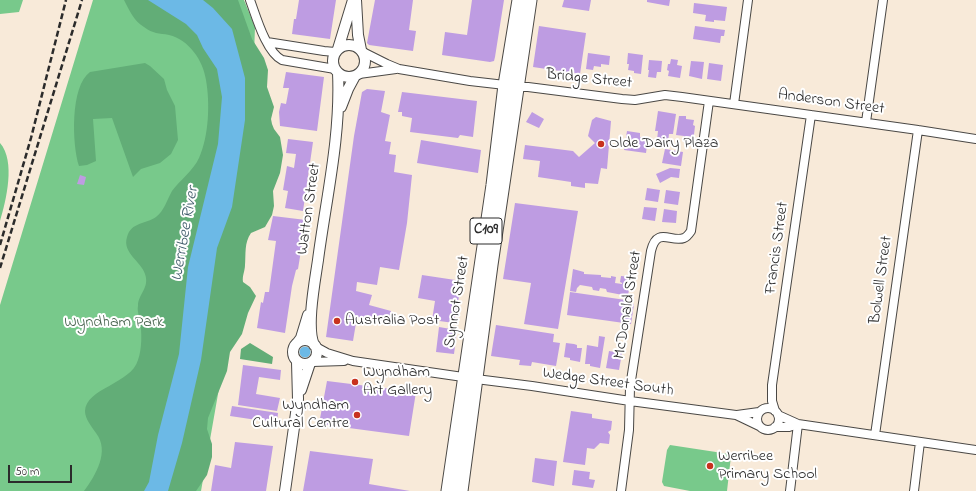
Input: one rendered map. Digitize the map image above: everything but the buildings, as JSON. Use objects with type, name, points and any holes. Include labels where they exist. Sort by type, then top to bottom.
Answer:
[{"type":"highway","name":"Synnot Street","points":[[454,489],[511,86],[519,0]]},
{"type":"highway","name":"Synnot Street","points":[[511,86],[530,0]]},
{"type":"street","points":[[250,0],[267,42],[275,55],[282,60],[336,71],[346,77],[357,75],[365,66],[365,56],[362,51],[358,35],[356,0]]},
{"type":"street","points":[[336,71],[333,60],[353,0]]},
{"type":"street","points":[[734,104],[748,0]]},
{"type":"street","points":[[866,122],[883,0]]},
{"type":"street","points":[[267,42],[324,51],[337,50],[347,45],[352,45],[362,51]]},
{"type":"street","name":"Bridge Street","points":[[362,51],[399,69],[470,81],[635,100],[665,95],[682,96]]},
{"type":"street","name":"Bridge Street","points":[[357,75],[399,69]]},
{"type":"street","name":"Watton Street","points":[[336,71],[338,117]]},
{"type":"street","name":"Watton Street","points":[[315,346],[311,338],[312,306],[338,117],[344,98],[357,75]]},
{"type":"street","name":"Anderson Street","points":[[682,96],[976,139]]},
{"type":"street","name":"McDonald Street","points":[[630,401],[630,387],[652,246],[664,236],[680,239],[685,238],[691,232],[709,101]]},
{"type":"street","name":"Francis Street","points":[[776,413],[772,401],[772,385],[811,115]]},
{"type":"street","name":"Bolwell Street","points":[[875,435],[918,130]]},
{"type":"street","name":"Watton Street","points":[[298,342],[301,338],[312,306]]},
{"type":"street","points":[[285,491],[298,399],[297,362],[292,354],[294,347],[298,342],[305,340],[315,346],[316,357],[311,363],[298,399]]},
{"type":"street","name":"Wedge Street South","points":[[315,346],[326,352],[352,361],[736,415],[761,411]]},
{"type":"street","name":"Wedge Street South","points":[[311,363],[352,361]]},
{"type":"street","points":[[297,362],[304,365],[311,363]]},
{"type":"street","name":"Francis Street","points":[[761,411],[772,385]]},
{"type":"street","points":[[621,491],[629,430],[630,401]]},
{"type":"street","points":[[798,424],[789,427],[775,427],[767,430],[759,426],[757,419],[761,411],[770,409],[798,424],[976,450]]},
{"type":"street","points":[[775,427],[778,421],[776,413]]},
{"type":"street","name":"Wedge Street South","points":[[736,415],[759,426]]},
{"type":"street","points":[[790,491],[798,424]]},
{"type":"street","points":[[914,491],[920,442]]},
{"type":"green space","points":[[0,0],[23,0],[19,12],[0,14]]},
{"type":"green space","name":"Wyndham Park","points":[[93,0],[244,0],[255,27],[245,240],[201,491],[0,491],[0,305]]},
{"type":"green space","points":[[124,0],[238,0],[252,39],[264,58],[268,70],[267,87],[274,107],[271,119],[274,129],[280,137],[283,155],[280,173],[273,191],[274,206],[272,215],[265,227],[251,233],[247,241],[243,282],[250,287],[256,296],[248,313],[242,334],[230,352],[227,371],[208,418],[207,429],[212,444],[212,457],[207,475],[196,491],[84,491],[97,470],[102,455],[100,440],[85,414],[87,403],[100,391],[127,375],[134,368],[140,351],[141,331],[138,308],[146,279],[143,269],[127,248],[127,237],[129,232],[135,226],[159,215],[172,191],[196,163],[205,140],[208,119],[206,80],[202,65],[194,52],[183,41],[169,35],[153,32],[140,25],[132,15]]},
{"type":"green space","points":[[145,63],[164,79],[167,90],[175,106],[178,140],[171,154],[160,163],[141,169],[133,177],[112,118],[93,119],[96,161],[87,165],[79,166],[75,144],[74,116],[76,102],[83,79],[90,72]]},
{"type":"green space","points":[[0,143],[8,160],[9,170],[7,192],[0,221]]},
{"type":"green space","points":[[250,343],[273,357],[272,364],[240,359],[241,349]]},
{"type":"green space","points":[[670,445],[729,454],[731,456],[727,491],[690,491],[664,486],[662,482],[667,450]]},
{"type":"water","points":[[148,0],[203,0],[213,8],[232,29],[245,78],[245,120],[232,207],[217,248],[201,360],[182,443],[168,491],[144,491],[149,482],[158,435],[179,354],[188,267],[218,144],[222,97],[217,69],[203,48],[197,35],[186,24]]},
{"type":"water","points":[[303,347],[307,347],[309,348],[309,356],[303,357],[300,354],[300,350]]},
{"type":"railway","points":[[0,245],[31,138],[66,0]]},
{"type":"railway","points":[[0,268],[82,0]]},
{"type":"place","name":"Olde Dairy Plaza","points":[[601,144]]},
{"type":"place","name":"Australia Post","points":[[337,321]]},
{"type":"place","name":"Wyndham Art Gallery","points":[[355,382]]},
{"type":"place","name":"Wyndham Cultural Centre","points":[[357,415]]},
{"type":"place","name":"Werribee Primary School","points":[[710,466]]},
{"type":"water label","name":"Werribee River","points":[[186,234]]}]
